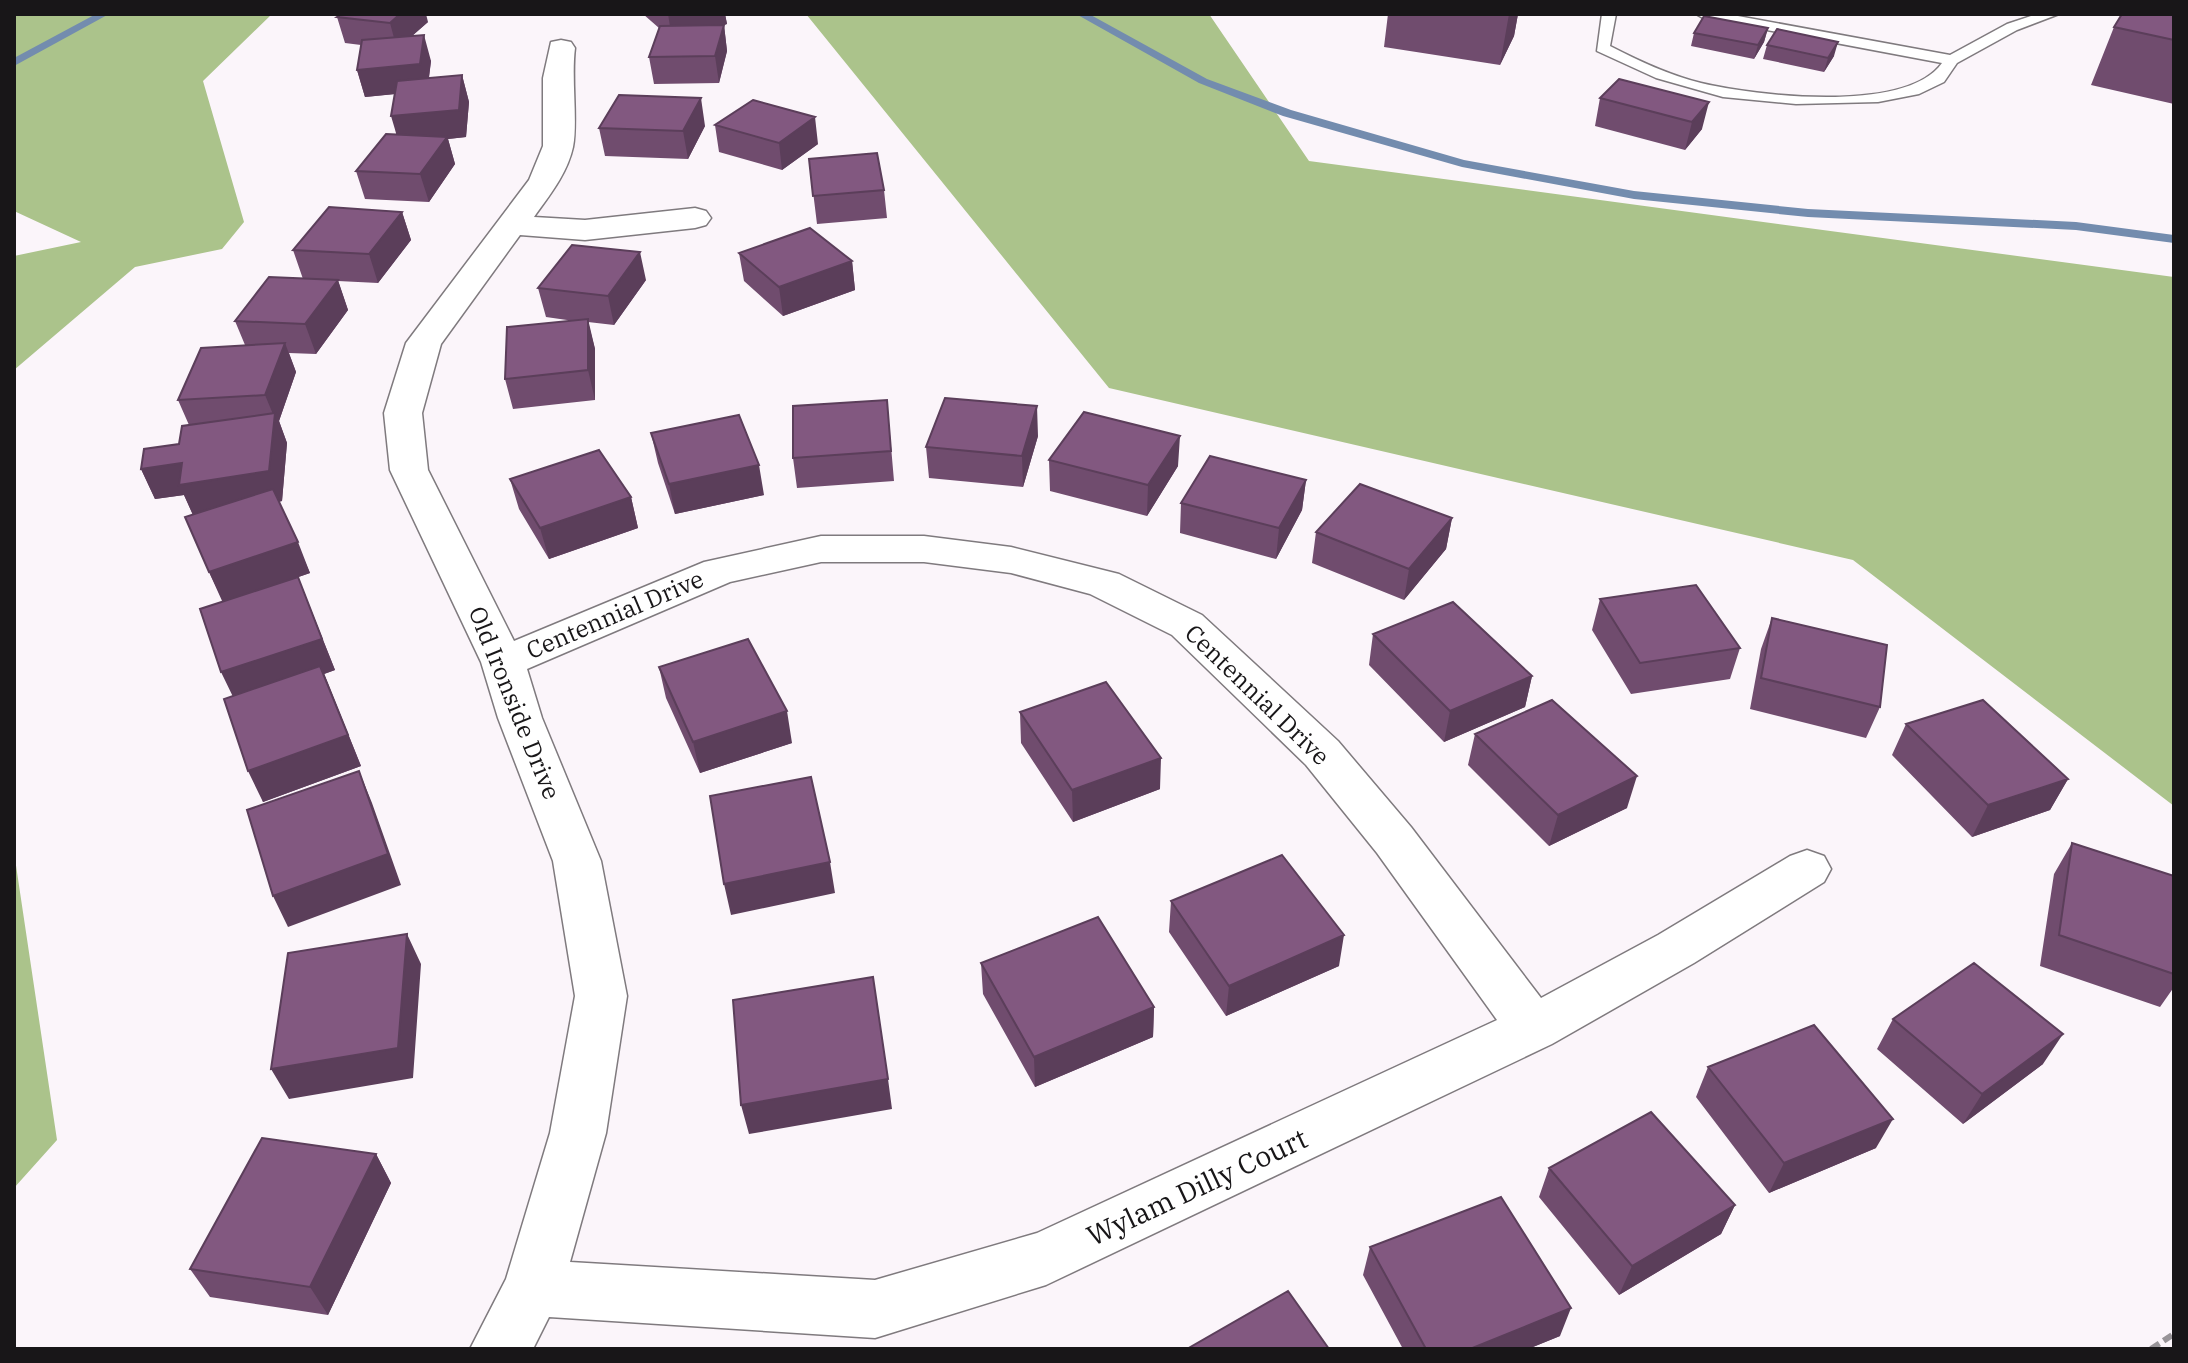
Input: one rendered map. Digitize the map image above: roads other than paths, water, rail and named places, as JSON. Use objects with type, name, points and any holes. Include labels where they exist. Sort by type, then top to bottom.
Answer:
[{"type":"street","name":"Old Ironside Drive","points":[[501,1349],[533,1287],[578,1133],[601,996],[577,861],[520,718],[503,662],[409,470],[403,413],[424,343],[544,181],[558,146],[557,78],[561,48]]},
{"type":"street","points":[[510,225],[585,230],[695,218]]},
{"type":"street","name":"Centennial Drive","points":[[503,662],[719,571],[821,549],[924,549],[1011,560],[1104,584],[1187,625],[1322,753],[1394,840],[1533,1028]]},
{"type":"street","name":"Wylam Dilly Court","points":[[533,1287],[661,1298],[875,1309],[1046,1258],[1533,1028],[1676,949],[1807,869]]},
{"type":"lane","points":[[1609,14],[1602,48],[1641,69],[1702,88],[1790,101],[1897,96],[1932,86],[1950,70],[1952,60]]},
{"type":"lane","points":[[1703,14],[1952,60],[2012,27],[2052,14]]},
{"type":"waterway","points":[[14,63],[104,14]]},
{"type":"waterway","points":[[1081,14],[1203,81],[1287,113],[1462,163],[1634,195],[1808,213],[2076,226],[2174,239]]}]
